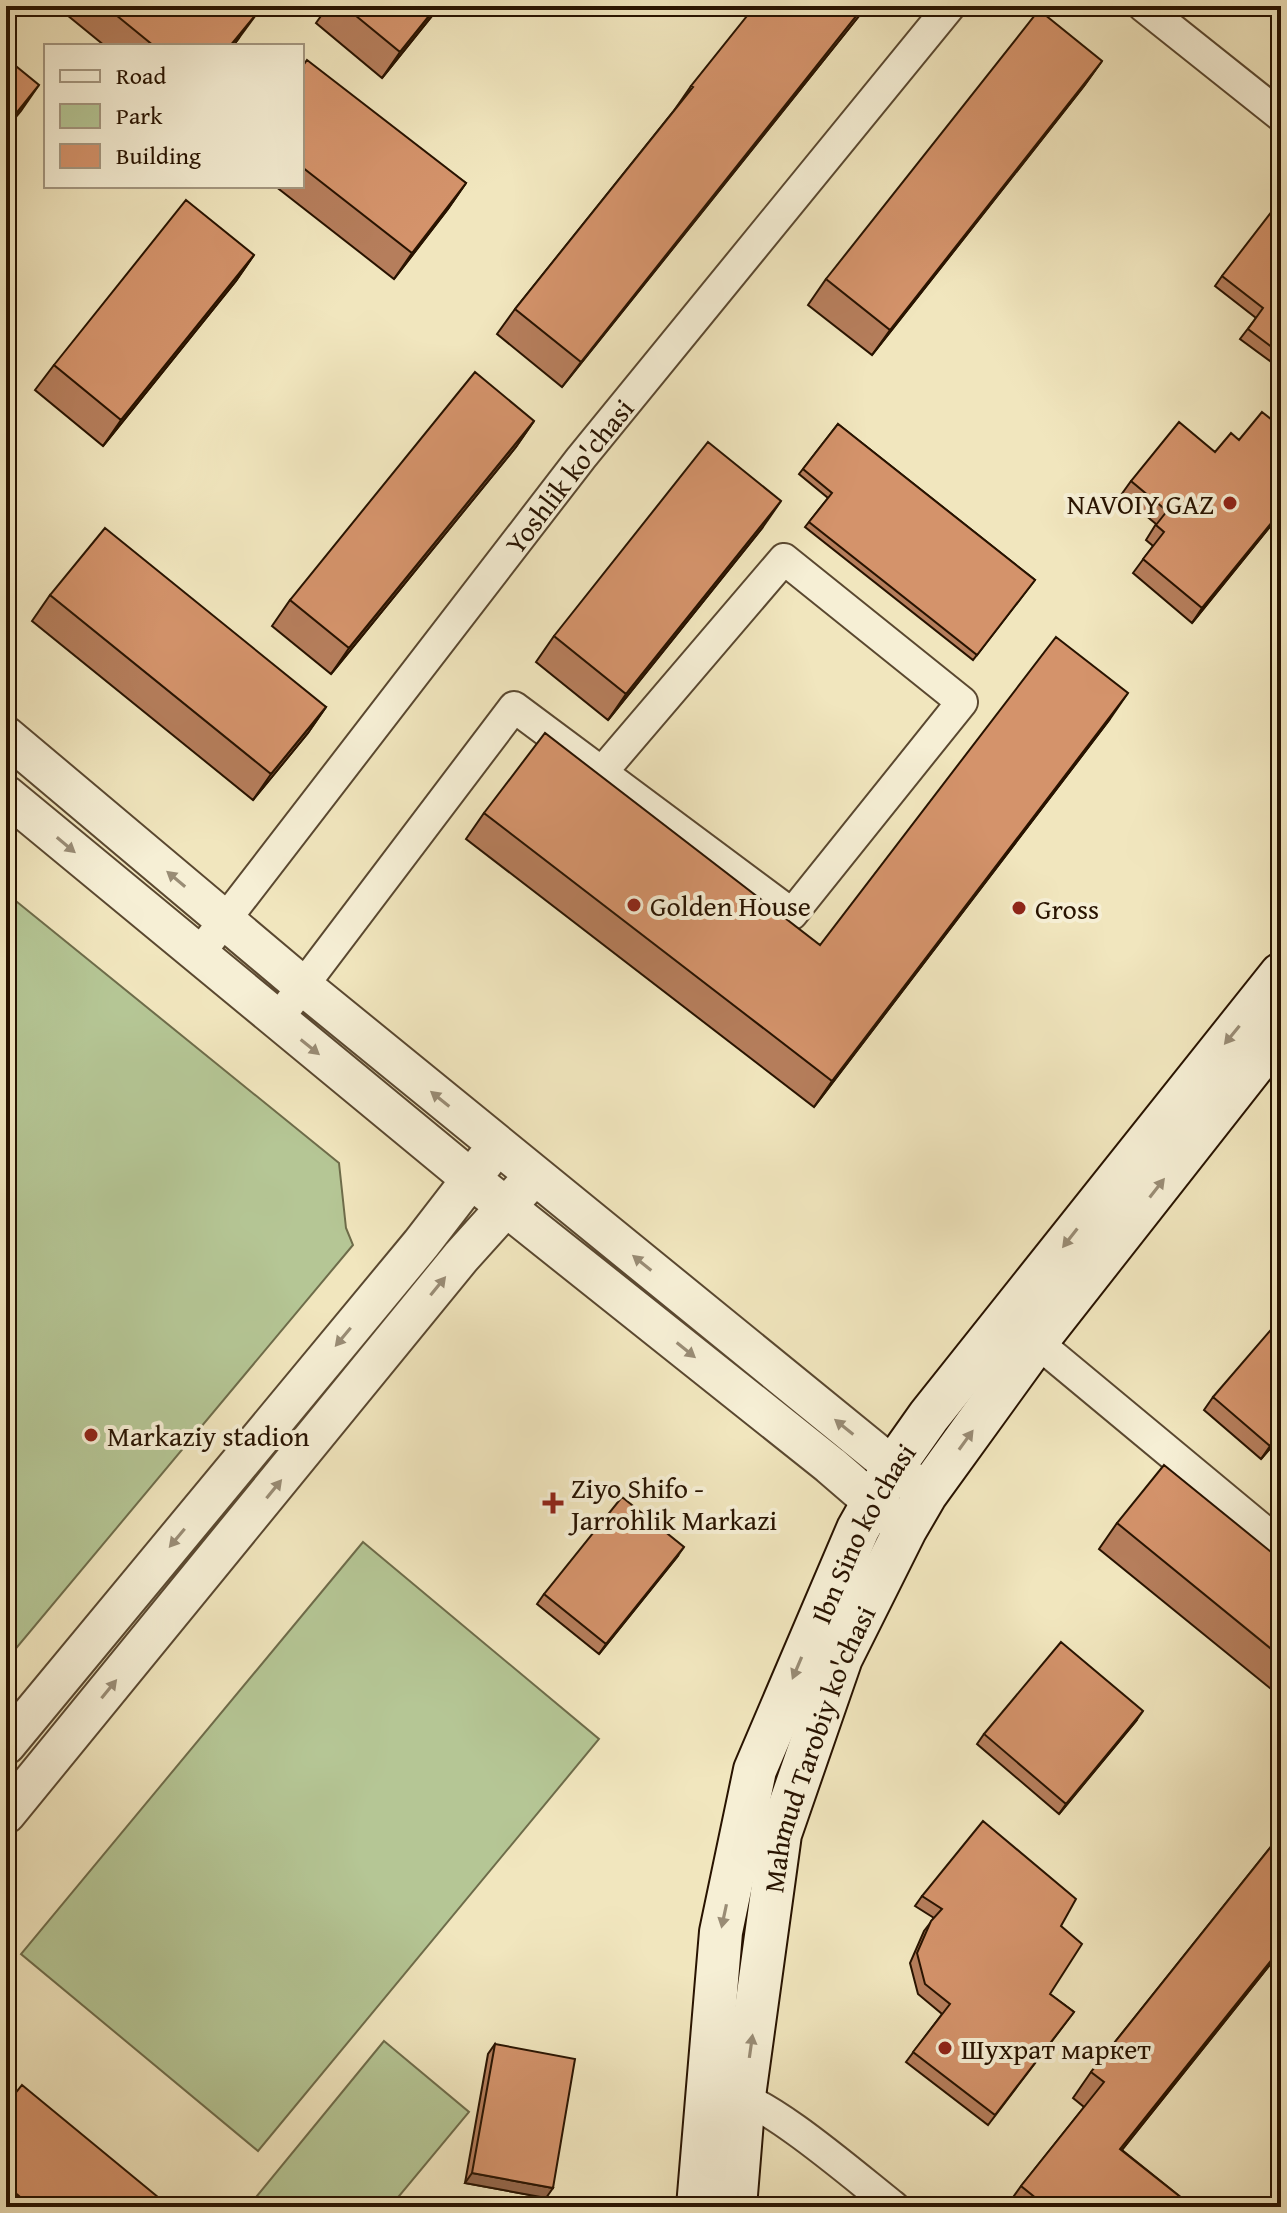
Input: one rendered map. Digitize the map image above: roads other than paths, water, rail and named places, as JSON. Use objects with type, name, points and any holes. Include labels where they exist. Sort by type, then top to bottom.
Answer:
[{"type":"main road","name":"Ibn Sino ko'chasi","points":[[698,2207],[726,2094],[721,1932],[755,1770],[882,1484],[929,1416],[1022,1330],[1281,974]]},
{"type":"main road","name":"Mahmud Tarobiy ko'chasi","points":[[735,2207],[726,2094],[780,1834],[841,1658],[905,1530],[1022,1330],[1281,1030]]},
{"type":"street","name":"Yoshlik ko'chasi","points":[[198,955],[581,458],[950,6]]},
{"type":"street","points":[[1143,6],[1281,116]]},
{"type":"street","points":[[277,1020],[514,707],[792,914],[962,702],[784,559],[602,772]]},
{"type":"street","points":[[6,736],[534,1176],[882,1484],[905,1530]]},
{"type":"street","points":[[6,795],[506,1207],[882,1484],[926,1494]]},
{"type":"street","points":[[6,1745],[411,1256],[497,1146]]},
{"type":"street","points":[[6,1814],[461,1257],[534,1176]]},
{"type":"street","points":[[1022,1330],[1281,1545]]},
{"type":"street","points":[[40,1704],[74,1732]]},
{"type":"street","points":[[726,2094],[793,2129],[894,2207]]},
{"type":"place","name":"NAVOIY GAZ","points":[[1230,503]]},
{"type":"place","name":"Golden House","points":[[634,905]]},
{"type":"place","name":"Gross","points":[[1019,908]]},
{"type":"place","name":"Markaziy stadion","points":[[91,1435]]},
{"type":"place","name":"Ziyo Shifo - Jarrohlik Markazi","points":[[553,1503]]},
{"type":"place","name":"Шухрат маркет","points":[[945,2048]]}]
